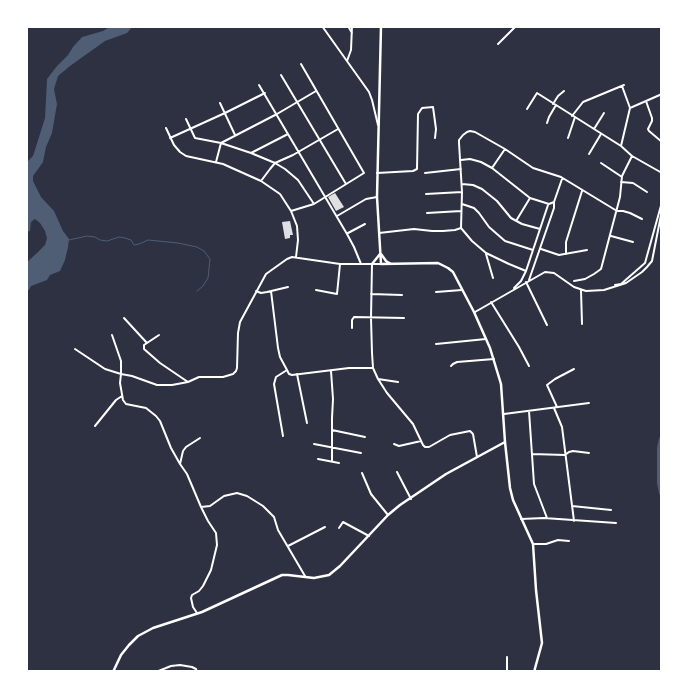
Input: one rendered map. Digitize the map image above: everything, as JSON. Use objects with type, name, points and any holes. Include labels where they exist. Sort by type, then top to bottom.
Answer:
[{"type":"street","points":[[322,26],[371,96],[378,126]]},
{"type":"street","points":[[348,26],[352,33]]},
{"type":"street","points":[[347,61],[351,50],[352,26]]},
{"type":"street","points":[[381,26],[377,173],[381,264]]},
{"type":"street","points":[[498,44],[516,26]]},
{"type":"street","points":[[291,211],[314,204],[364,173],[301,64]]},
{"type":"street","points":[[281,75],[346,184]]},
{"type":"street","points":[[260,85],[337,216],[361,264]]},
{"type":"street","points":[[568,138],[573,117],[583,102],[623,85],[630,108],[621,146]]},
{"type":"street","points":[[216,162],[221,143],[316,91]]},
{"type":"street","points":[[547,123],[558,96],[564,91]]},
{"type":"street","points":[[170,138],[264,93]]},
{"type":"street","points":[[527,109],[537,93],[621,146],[632,156],[662,173]]},
{"type":"street","points":[[630,108],[662,94]]},
{"type":"street","points":[[646,101],[652,118],[648,129],[662,142]]},
{"type":"street","points":[[220,103],[235,135]]},
{"type":"street","points":[[377,173],[413,171],[417,169],[418,114],[422,108],[433,108],[436,129],[435,138]]},
{"type":"street","points":[[594,129],[604,113]]},
{"type":"street","points":[[186,119],[195,138],[221,143],[276,163],[298,180],[314,204]]},
{"type":"street","points":[[166,128],[177,150],[186,156],[192,159],[216,162],[261,181],[280,194],[291,211],[298,230],[296,258]]},
{"type":"street","points":[[261,181],[276,163],[338,129]]},
{"type":"street","points":[[526,271],[486,252],[472,241],[461,228],[462,184],[459,143],[465,133],[473,132],[505,149],[533,168],[563,178],[617,211],[630,213],[642,219]]},
{"type":"street","points":[[251,153],[288,134]]},
{"type":"street","points":[[589,154],[601,134]]},
{"type":"street","points":[[492,168],[505,149]]},
{"type":"street","points":[[574,282],[585,279],[601,269],[617,211],[622,178],[632,156]]},
{"type":"street","points":[[461,160],[475,160],[492,168],[530,198],[549,204],[554,202]]},
{"type":"street","points":[[601,164],[622,178]]},
{"type":"street","points":[[425,173],[461,169]]},
{"type":"street","points":[[529,281],[563,178]]},
{"type":"street","points":[[621,182],[633,183],[647,192]]},
{"type":"street","points":[[462,184],[477,187],[486,192],[497,200],[507,214],[516,221],[540,229]]},
{"type":"street","points":[[566,254],[566,242],[582,190]]},
{"type":"street","points":[[426,194],[462,192]]},
{"type":"street","points":[[337,216],[366,199],[377,197]]},
{"type":"street","points":[[516,221],[530,198]]},
{"type":"street","points":[[615,285],[621,284],[645,263],[662,202]]},
{"type":"street","points":[[462,204],[474,208],[489,227],[505,241],[533,250]]},
{"type":"street","points":[[511,291],[522,281],[549,204]]},
{"type":"street","points":[[474,312],[548,271],[581,290],[598,291],[626,283],[652,261],[662,210]]},
{"type":"street","points":[[427,213],[462,211]]},
{"type":"street","points":[[347,234],[365,224]]},
{"type":"street","points":[[379,233],[414,229],[443,231],[461,228]]},
{"type":"street","points":[[610,236],[633,242]]},
{"type":"street","points":[[540,249],[559,255],[587,250]]},
{"type":"street","points":[[380,252],[386,261],[393,264]]},
{"type":"street","points":[[380,252],[372,264],[371,294],[373,368],[378,379],[413,424],[425,447],[450,435],[470,431],[472,432],[478,457]]},
{"type":"street","points":[[486,252],[493,278]]},
{"type":"street","points":[[75,349],[105,368],[157,385],[188,382],[199,377],[223,377],[236,371],[238,326],[256,291],[266,274],[287,259],[292,257],[340,264],[434,263],[448,268],[453,272],[474,312],[486,338],[502,384],[505,442],[511,494],[533,544],[542,644],[534,672]]},
{"type":"street","points":[[316,290],[337,294],[340,264]]},
{"type":"street","points":[[526,282],[547,325]]},
{"type":"street","points":[[256,291],[271,291],[288,287]]},
{"type":"street","points":[[436,292],[462,290]]},
{"type":"street","points":[[581,290],[582,324]]},
{"type":"street","points":[[271,291],[280,357],[290,375],[349,368],[373,368]]},
{"type":"street","points":[[371,294],[402,295]]},
{"type":"street","points":[[491,302],[529,366]]},
{"type":"street","points":[[352,328],[354,317],[404,318]]},
{"type":"street","points":[[124,318],[147,343]]},
{"type":"street","points":[[112,335],[121,361],[122,374],[120,383],[124,403],[146,408],[160,421],[171,448],[187,474],[201,507],[216,533],[217,545],[210,570],[203,586],[191,598],[197,614]]},
{"type":"street","points":[[159,335],[144,346],[147,352],[188,382]]},
{"type":"street","points":[[436,344],[486,338]]},
{"type":"street","points":[[451,366],[457,362],[494,359]]},
{"type":"street","points":[[574,369],[548,384],[547,388],[562,426],[574,520]]},
{"type":"street","points":[[283,436],[274,384],[276,377],[287,370]]},
{"type":"street","points":[[331,371],[333,400],[332,462]]},
{"type":"street","points":[[297,374],[307,422]]},
{"type":"street","points":[[378,379],[398,382]]},
{"type":"street","points":[[95,426],[116,400],[122,396]]},
{"type":"street","points":[[504,414],[589,403]]},
{"type":"street","points":[[529,411],[534,484],[548,518]]},
{"type":"street","points":[[332,430],[365,438]]},
{"type":"street","points":[[180,464],[186,446],[200,438]]},
{"type":"street","points":[[394,444],[399,446],[421,441]]},
{"type":"street","points":[[113,672],[121,655],[129,645],[138,636],[153,628],[197,614],[282,575],[314,578],[329,574],[340,566],[388,515],[446,474],[505,442]]},
{"type":"street","points":[[314,444],[361,453]]},
{"type":"street","points":[[532,454],[589,453]]},
{"type":"street","points":[[318,459],[339,463]]},
{"type":"street","points":[[397,472],[411,499]]},
{"type":"street","points":[[362,473],[371,494],[388,515]]},
{"type":"street","points":[[201,507],[210,506],[229,494],[247,496],[263,506],[274,517],[278,530],[304,576]]},
{"type":"street","points":[[572,506],[610,510]]},
{"type":"street","points":[[521,519],[548,518],[616,523]]},
{"type":"street","points":[[339,528],[343,522],[369,536]]},
{"type":"street","points":[[288,546],[325,527]]},
{"type":"street","points":[[533,544],[546,544],[558,540],[569,541]]},
{"type":"street","points":[[507,657],[507,672]]},
{"type":"street","points":[[156,672],[171,666],[180,665],[192,667],[197,672]]},
{"type":"water","points":[[111,26],[133,26],[127,33],[105,41],[58,76],[54,89],[57,104],[52,133],[46,147],[43,162],[33,176],[33,181],[41,197],[54,211],[63,231],[69,239],[68,247],[60,271],[50,275],[47,280],[31,286],[26,291],[26,263],[45,245],[47,238],[40,223],[35,219],[31,222],[30,231],[26,232],[26,163],[33,156],[45,118],[47,79],[82,37],[103,31]]},
{"type":"building","points":[[335,193],[344,207],[336,211],[328,197]]},
{"type":"building","points":[[290,221],[293,235],[285,239],[282,222]]},
{"type":"waterway","points":[[69,240],[87,236],[107,241],[119,237],[131,240],[134,245],[148,240],[197,247],[204,251],[210,259],[208,278],[197,291]]},
{"type":"waterway","points":[[662,439],[660,448],[660,483],[662,493]]}]
